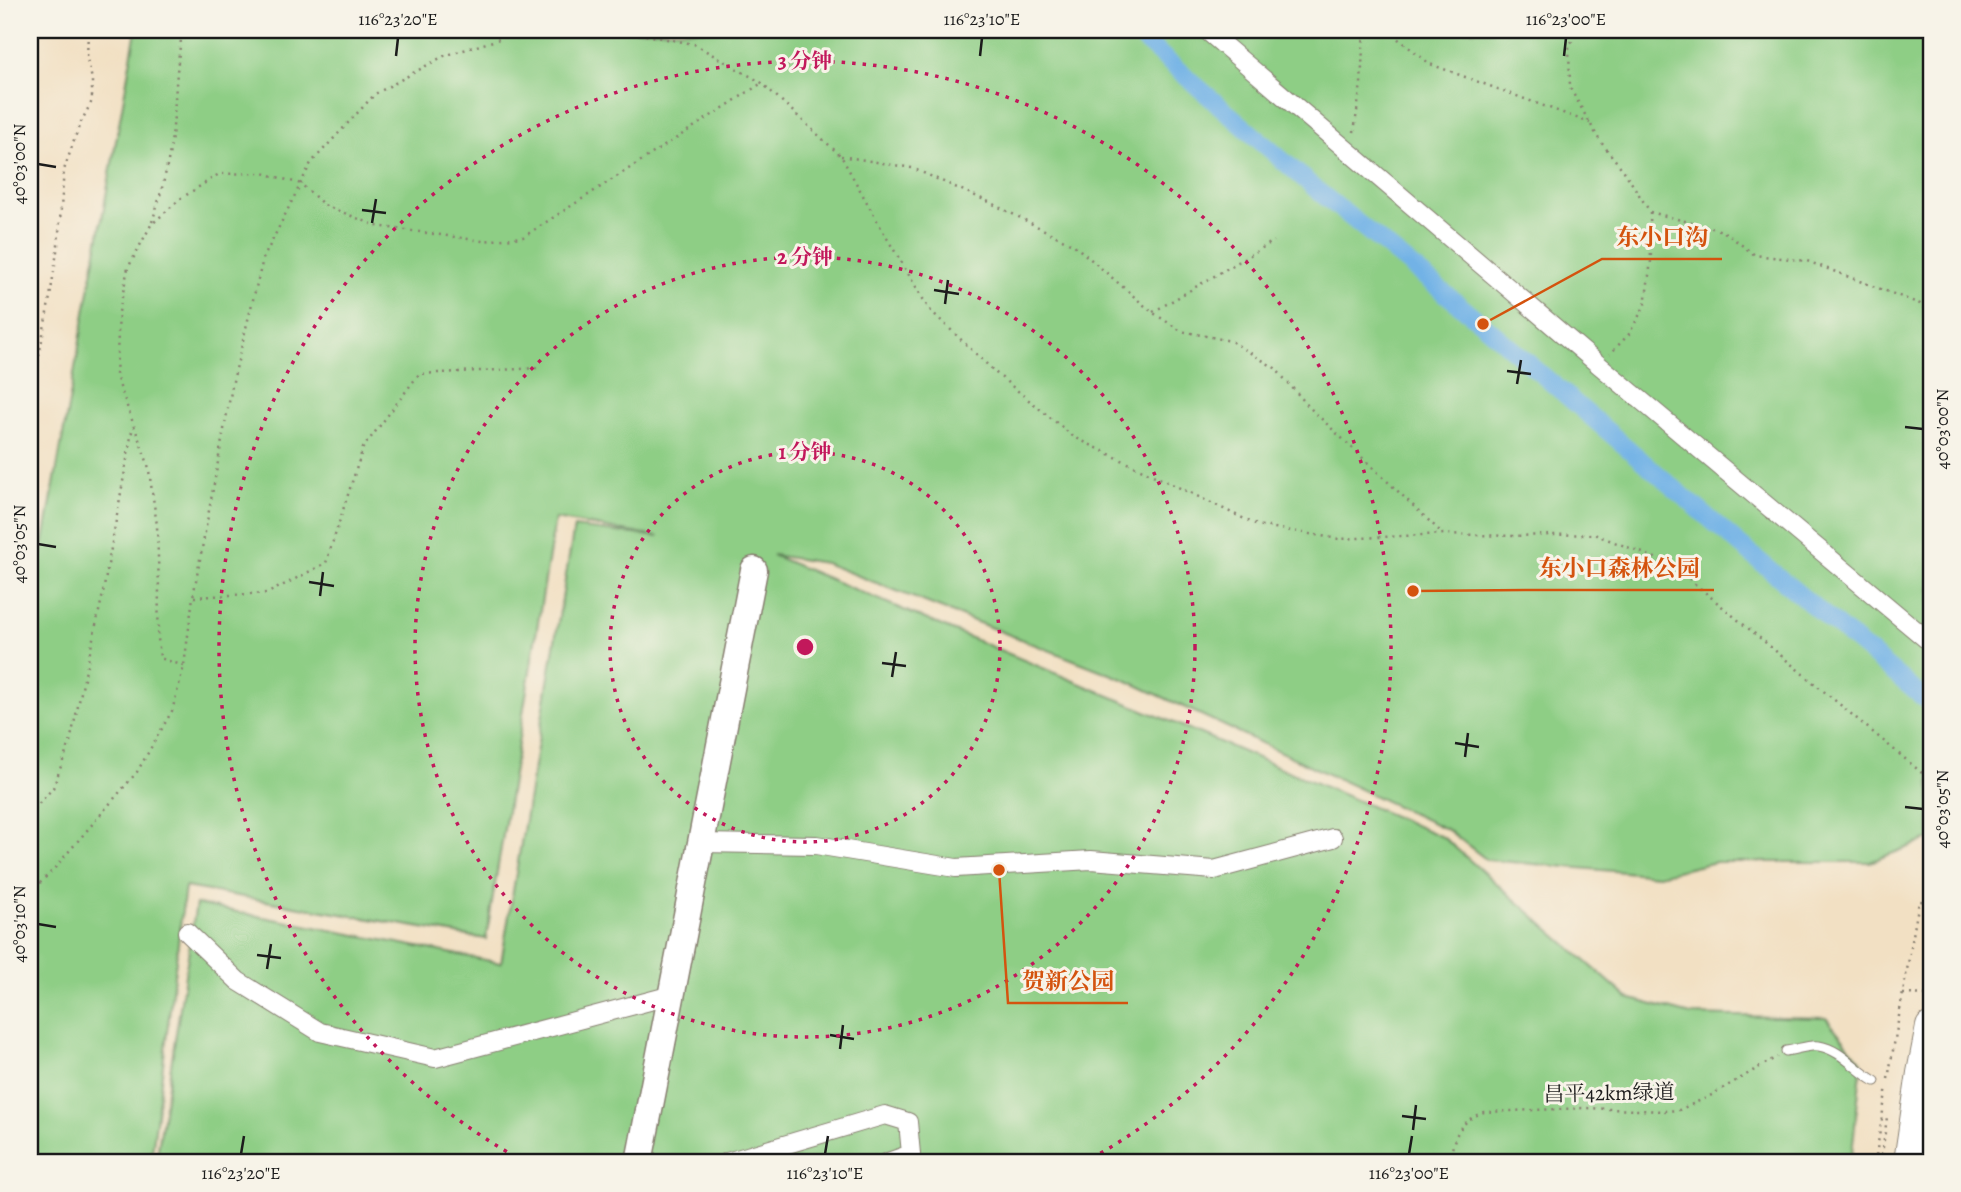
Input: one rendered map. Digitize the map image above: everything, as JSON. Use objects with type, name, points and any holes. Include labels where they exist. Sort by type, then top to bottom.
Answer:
[{"type":"main road","points":[[1909,1162],[1931,1027]]},
{"type":"street","points":[[1206,30],[1931,643]]},
{"type":"street","points":[[639,1162],[754,570]]},
{"type":"street","points":[[701,843],[816,845],[956,868],[1091,860],[1214,870],[1333,838]]},
{"type":"street","points":[[187,932],[238,981],[320,1032],[435,1058],[672,995]]},
{"type":"street","points":[[727,1162],[885,1115],[908,1122],[911,1154],[888,1162]]},
{"type":"lane","points":[[1786,1051],[1818,1045],[1843,1056],[1862,1075],[1875,1081]]},
{"type":"path","points":[[30,404],[58,245],[64,170],[79,126],[92,101],[93,79],[87,59],[88,30]]},
{"type":"path","points":[[183,30],[178,53],[173,130],[160,198],[151,225],[128,268],[119,312],[116,376],[148,464],[156,525],[160,658],[184,666]]},
{"type":"path","points":[[30,893],[137,772],[172,711],[184,666],[193,597],[233,381],[263,259],[311,163],[375,94],[444,56],[519,33],[563,30]]},
{"type":"path","points":[[618,30],[694,44],[762,83],[841,156],[929,309],[997,374],[1074,437],[1257,525],[1339,539],[1444,534],[1594,534],[1671,564],[1931,779]]},
{"type":"path","points":[[1350,153],[1361,85],[1364,30]]},
{"type":"path","points":[[1387,30],[1430,64],[1590,123]]},
{"type":"path","points":[[1581,30],[1569,45],[1570,88],[1600,141],[1624,171],[1650,212],[1651,261],[1645,305],[1629,334],[1599,365]]},
{"type":"path","points":[[151,225],[180,199],[219,174],[262,173],[301,184],[324,205],[377,226],[483,241],[523,237],[762,83]]},
{"type":"path","points":[[841,156],[912,168],[989,202],[1074,245],[1152,312],[1181,331],[1231,341],[1275,368],[1310,408],[1444,534]]},
{"type":"path","points":[[1650,212],[1723,231],[1755,255],[1807,261],[1920,304],[1931,314]]},
{"type":"path","points":[[1152,312],[1274,241]]},
{"type":"path","points":[[193,597],[268,593],[326,563],[363,448],[419,374],[539,368]]},
{"type":"path","points":[[30,822],[33,810],[53,788],[70,742],[102,598],[133,423]]},
{"type":"path","points":[[1875,1162],[1919,901],[1931,902]]},
{"type":"path","points":[[1903,994],[1931,996]]},
{"type":"path","name":"昌平42km绿道","points":[[1450,1162],[1454,1139],[1462,1125],[1473,1116],[1484,1112],[1585,1108],[1679,1110],[1709,1097],[1786,1051]]},
{"type":"path","points":[[1881,1162],[1887,1117]]},
{"type":"green space","points":[[136,30],[1931,30],[1930,839],[1870,862],[1716,862],[1658,875],[1487,860],[1448,830],[1128,681],[825,563],[772,555],[1443,837],[1628,998],[1691,1015],[1826,1018],[1862,1062],[1851,1162],[156,1162],[196,904],[501,963],[574,527],[659,537],[555,519],[486,939],[185,887],[151,1162],[30,1162],[30,618]]},
{"type":"waterway","points":[[1132,30],[1318,191],[1483,324],[1739,544],[1931,704]]},
{"type":"place","name":"东小口沟","points":[[1483,324]]},
{"type":"place","name":"东小口森林公园","points":[[1413,591]]},
{"type":"place","name":"贺新公园","points":[[999,870]]}]
